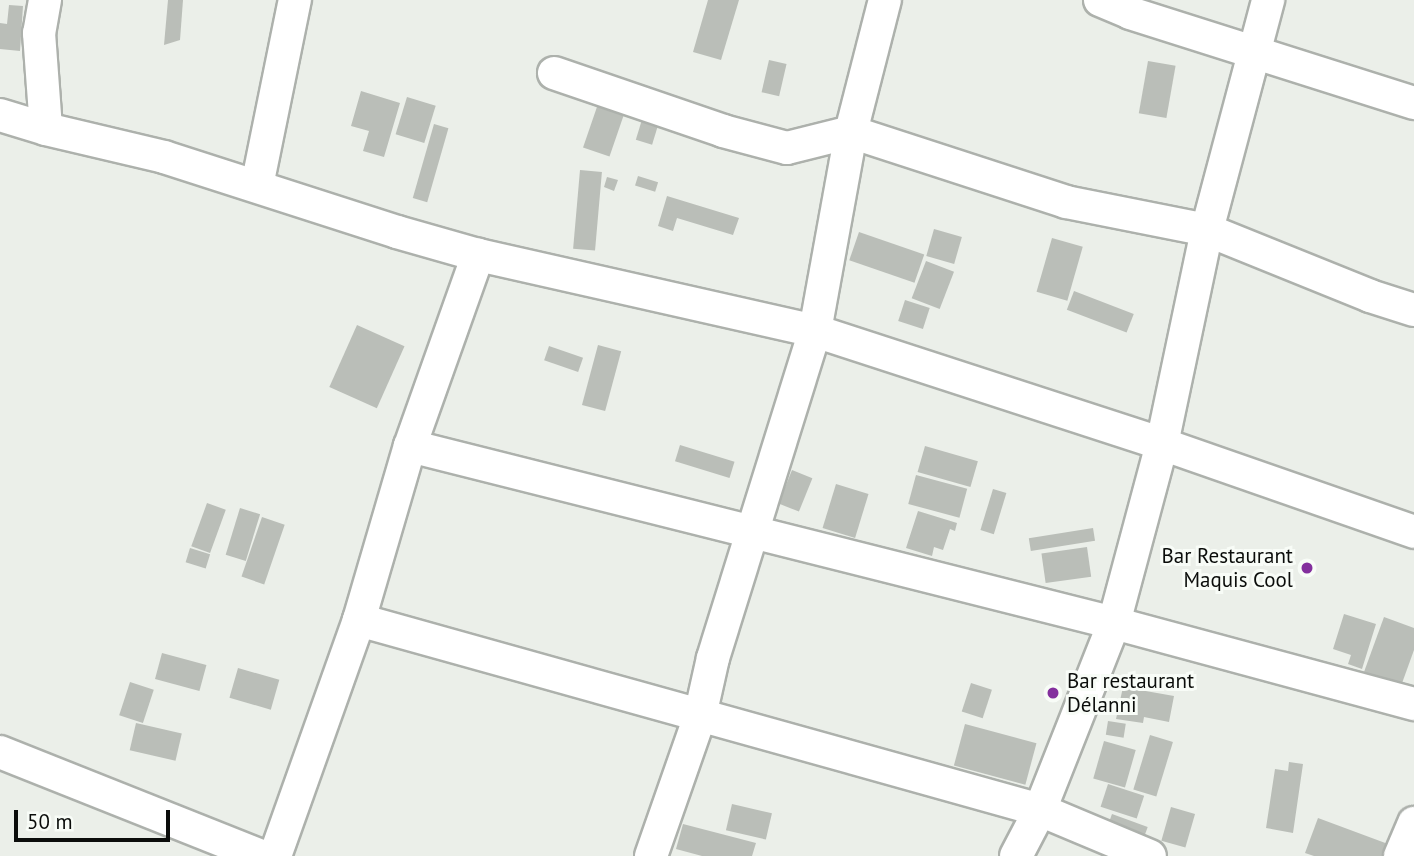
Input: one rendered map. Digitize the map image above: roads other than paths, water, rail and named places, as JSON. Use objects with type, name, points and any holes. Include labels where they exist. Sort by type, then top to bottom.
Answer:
[{"type":"street","points":[[45,0],[39,33],[46,130]]},
{"type":"street","points":[[257,186],[295,0]]},
{"type":"street","points":[[651,856],[699,716],[713,658],[815,331],[851,132],[885,0]]},
{"type":"street","points":[[1100,0],[1130,13],[1414,103]]},
{"type":"street","points":[[1016,856],[1040,810],[1114,623],[1163,444],[1207,230],[1252,51],[1268,0]]},
{"type":"street","points":[[554,73],[723,131],[787,148],[851,132],[1066,202],[1207,230],[1370,296],[1414,310]]},
{"type":"street","points":[[0,115],[46,130],[164,157],[397,232],[478,255],[815,331],[1163,444],[1414,532]]},
{"type":"street","points":[[275,856],[359,620],[410,446],[478,255]]},
{"type":"street","points":[[410,446],[1114,623],[1414,704]]},
{"type":"street","points":[[359,620],[1040,810],[1150,856]]},
{"type":"street","points":[[0,752],[261,856]]},
{"type":"street","points":[[1400,856],[1414,823]]},
{"type":"place","name":"Bar Restaurant Maquis Cool","points":[[1307,568]]},
{"type":"place","name":"Bar restaurant Délanni","points":[[1053,693]]}]
